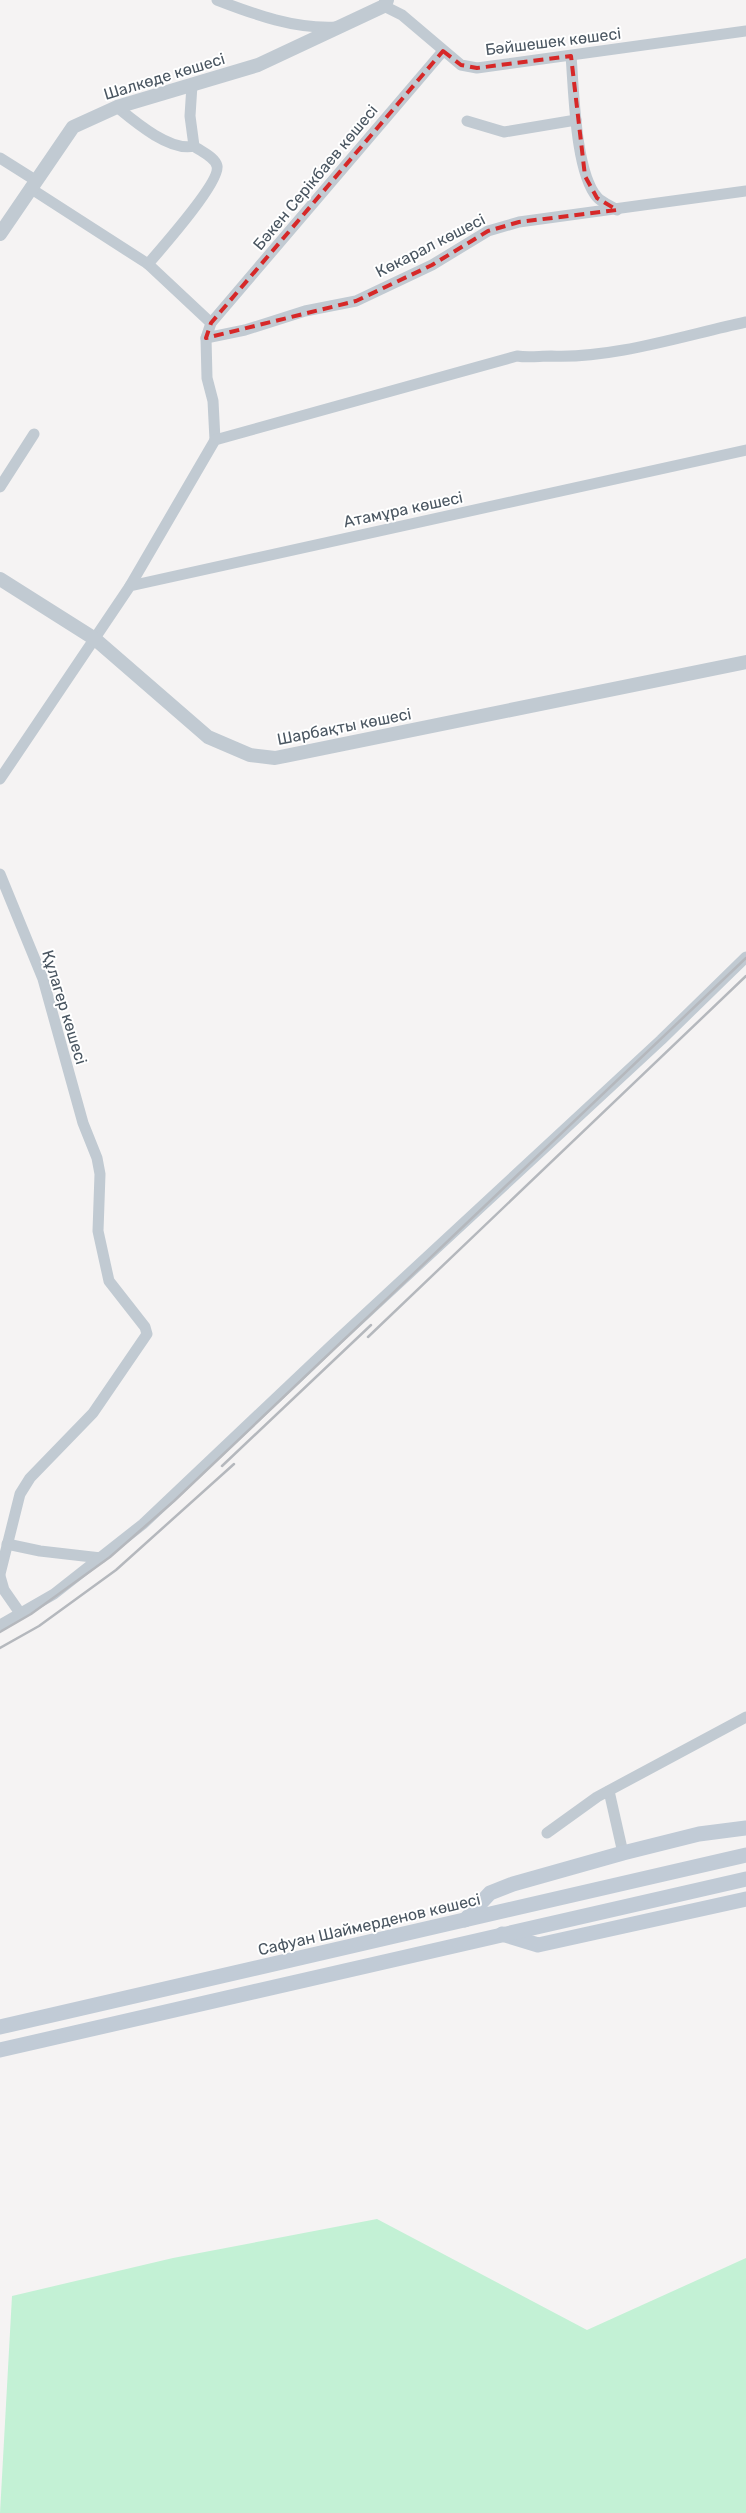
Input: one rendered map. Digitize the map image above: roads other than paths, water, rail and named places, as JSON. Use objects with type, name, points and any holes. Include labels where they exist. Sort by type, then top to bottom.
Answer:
[{"type":"main road","points":[[464,1920],[490,1893],[513,1884],[699,1834],[746,1828]]},
{"type":"main road","name":"Сафуан Шаймерденов көшесі","points":[[0,2027],[746,1855]]},
{"type":"main road","points":[[0,2050],[746,1879]]},
{"type":"main road","points":[[502,1934],[538,1946],[746,1899]]},
{"type":"street","points":[[217,0],[294,26],[313,28],[338,27]]},
{"type":"street","name":"Шалкөде көшесі","points":[[0,234],[33,184],[74,128],[116,107],[258,65],[385,3]]},
{"type":"street","name":"Бәйшешек көшесі","points":[[385,3],[402,15],[460,65],[477,68],[746,31]]},
{"type":"street","name":"Бәкен Серікбаев көшесі","points":[[211,323],[443,51]]},
{"type":"street","points":[[571,56],[576,120],[586,176],[597,198],[617,210]]},
{"type":"street","points":[[192,85],[190,116],[194,146]]},
{"type":"street","points":[[116,107],[164,139],[179,146],[194,146],[215,161],[218,167],[217,175],[148,264]]},
{"type":"street","points":[[467,121],[504,132],[576,120]]},
{"type":"street","points":[[0,158],[33,184],[148,264],[211,323],[206,338],[207,378],[214,409],[215,440],[130,586],[0,780]]},
{"type":"street","name":"Көкарал көшесі","points":[[206,338],[245,330],[305,311],[356,301],[432,265],[488,231],[518,222],[746,191]]},
{"type":"street","points":[[215,440],[517,356],[569,358],[601,354],[746,322]]},
{"type":"street","points":[[0,487],[34,434]]},
{"type":"street","name":"Атамұра көшесі","points":[[130,586],[746,450]]},
{"type":"street","name":"Шарбақты көшесі","points":[[0,579],[95,639],[208,738],[250,755],[275,758],[746,662]]},
{"type":"street","name":"Құлагер көшесі","points":[[0,874],[43,979],[83,1124],[97,1158],[100,1174],[98,1231],[109,1281],[145,1327],[147,1334],[93,1413],[30,1478],[20,1494],[7,1544]]},
{"type":"street","points":[[0,1625],[54,1594],[142,1524],[661,1040],[746,957]]},
{"type":"street","points":[[20,1613],[4,1590],[0,1575],[7,1544],[40,1551],[101,1558]]},
{"type":"street","points":[[547,1834],[609,1791],[746,1716]]},
{"type":"street","points":[[609,1791],[623,1853]]},
{"type":"railway","points":[[0,1632],[31,1614],[110,1557],[174,1501],[746,958]]},
{"type":"railway","points":[[368,1337],[746,976]]},
{"type":"railway","points":[[222,1466],[371,1325]]},
{"type":"railway","points":[[0,1648],[39,1626],[116,1570],[234,1464]]}]
